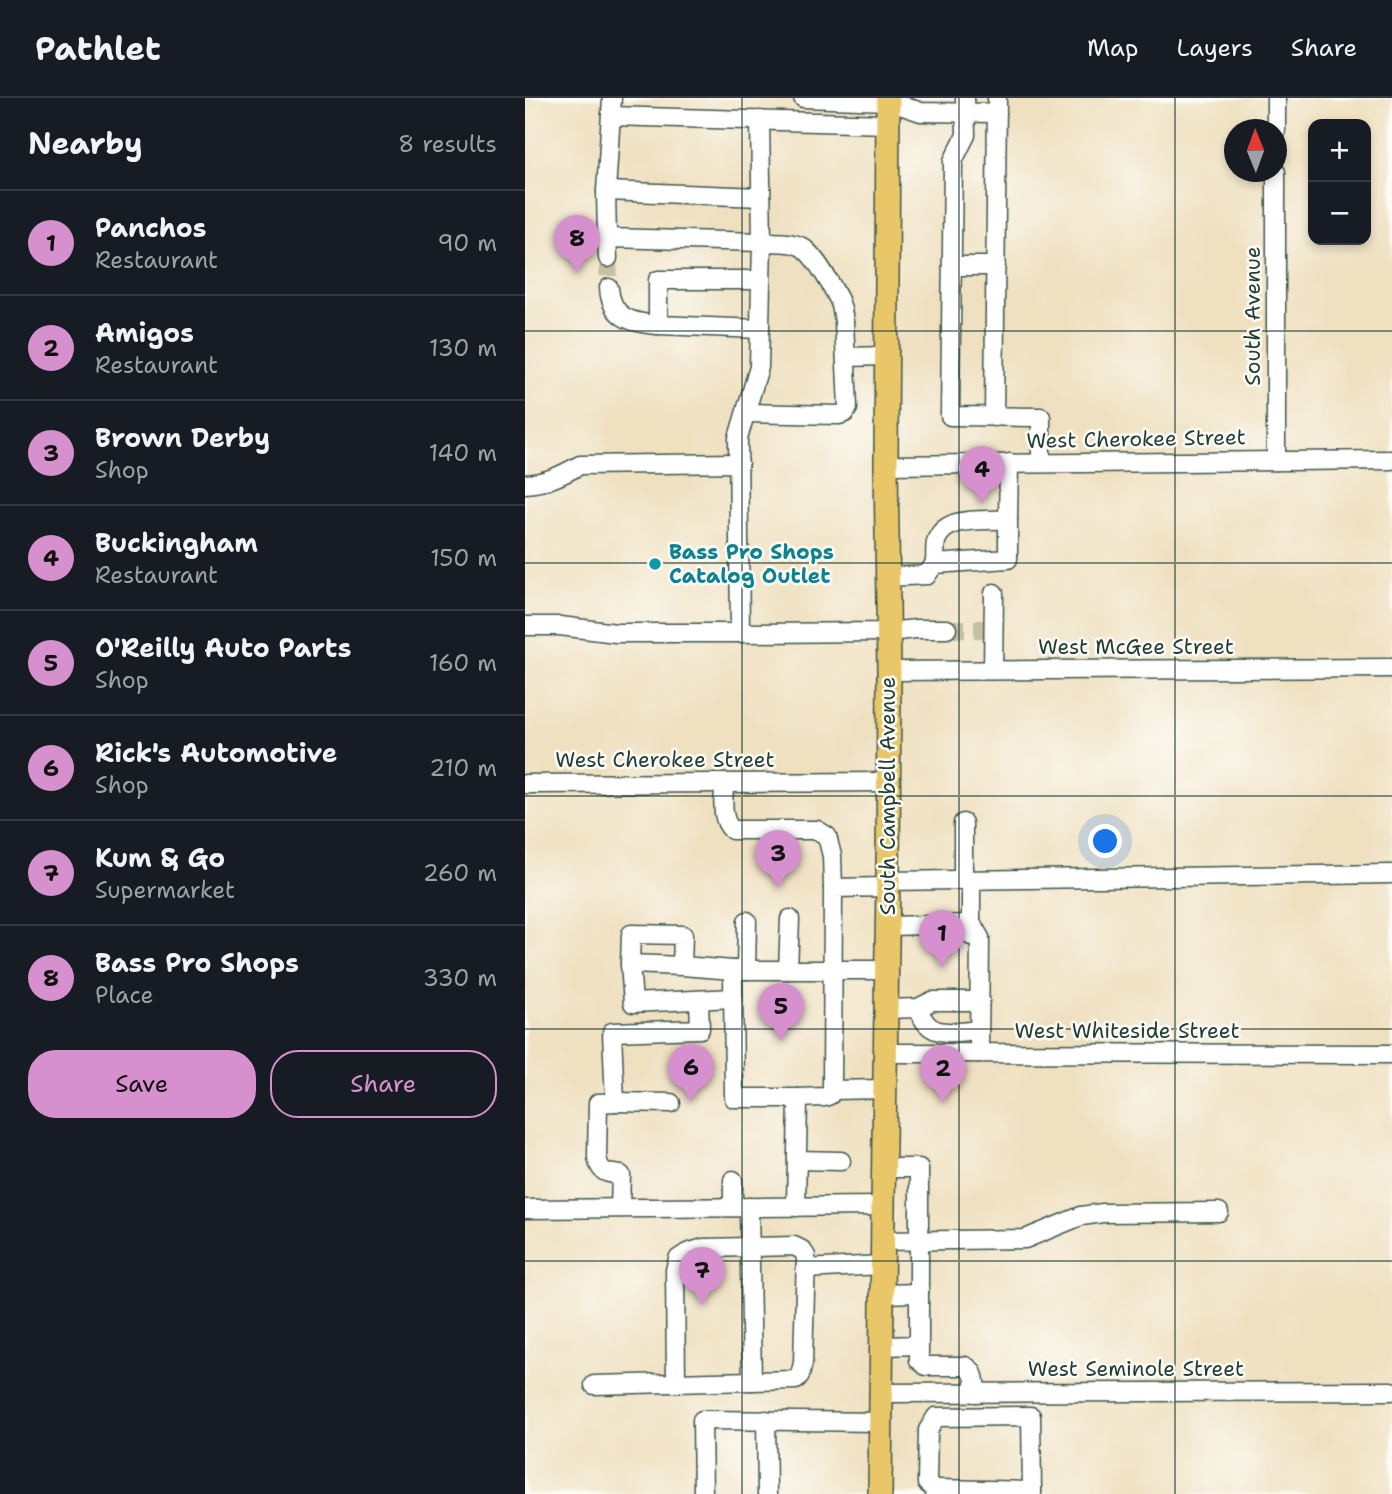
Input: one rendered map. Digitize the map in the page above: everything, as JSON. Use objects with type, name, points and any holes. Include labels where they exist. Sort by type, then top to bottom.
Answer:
[{"type":"main road","name":"South Campbell Avenue","points":[[880,1494],[889,782],[886,465],[888,99]]},
{"type":"street","points":[[803,98],[888,99],[921,112],[965,105],[997,106],[994,417]]},
{"type":"street","points":[[1276,98],[1276,119]]},
{"type":"street","points":[[965,105],[966,135],[953,161],[950,416],[1041,417],[1041,463]]},
{"type":"street","points":[[608,258],[606,191],[612,107],[760,120],[888,124]]},
{"type":"street","points":[[740,633],[738,439],[759,367],[762,242],[760,120]]},
{"type":"street","name":"South Avenue","points":[[1276,182],[1276,461]]},
{"type":"street","points":[[606,191],[761,197]]},
{"type":"street","points":[[607,237],[762,242],[796,245],[812,255],[842,309],[848,408],[845,413],[839,415],[746,413]]},
{"type":"street","points":[[952,266],[996,267]]},
{"type":"street","points":[[658,325],[658,280],[760,280]]},
{"type":"street","points":[[609,288],[610,298],[617,311],[628,321],[658,325],[760,329]]},
{"type":"street","points":[[846,357],[887,356]]},
{"type":"street","name":"West Cherokee Street","points":[[886,465],[1389,460]]},
{"type":"street","points":[[525,484],[541,483],[562,476],[580,464],[739,463]]},
{"type":"street","points":[[935,564],[1008,559],[1009,464]]},
{"type":"street","points":[[887,577],[926,575],[935,564],[936,540],[946,527],[966,520],[1008,519]]},
{"type":"street","points":[[993,670],[989,630],[995,593]]},
{"type":"street","points":[[525,626],[560,626],[616,633],[888,632],[947,629]]},
{"type":"street","name":"West McGee Street","points":[[889,671],[1388,668]]},
{"type":"street","name":"West Cherokee Street","points":[[525,783],[889,782]]},
{"type":"street","points":[[724,783],[725,820],[731,830],[817,830],[827,836],[832,856],[833,888],[830,1096],[734,1098],[733,998],[747,921]]},
{"type":"street","points":[[963,823],[971,924],[980,938],[979,1053]]},
{"type":"street","points":[[833,888],[967,880],[1392,874]]},
{"type":"street","points":[[788,970],[790,919]]},
{"type":"street","points":[[888,926],[971,924]]},
{"type":"street","points":[[682,966],[683,935],[631,934],[633,1003],[733,998]]},
{"type":"street","points":[[630,964],[740,970],[886,970]]},
{"type":"street","points":[[886,1009],[918,1008],[932,1001],[980,997]]},
{"type":"street","points":[[615,1102],[612,1032],[700,1029],[699,1000]]},
{"type":"street","points":[[918,1008],[928,1026],[941,1031],[979,1030]]},
{"type":"street","name":"West Whiteside Street","points":[[885,1053],[1392,1054]]},
{"type":"street","points":[[832,1090],[884,1089]]},
{"type":"street","points":[[796,1207],[798,1098]]},
{"type":"street","points":[[620,1208],[621,1175],[602,1170],[597,1157],[598,1103],[671,1103]]},
{"type":"street","points":[[797,1160],[841,1161]]},
{"type":"street","points":[[883,1168],[919,1168],[919,1360],[926,1366],[969,1368],[974,1376],[976,1392]]},
{"type":"street","points":[[733,1180],[749,1247],[752,1381]]},
{"type":"street","points":[[525,1209],[883,1206]]},
{"type":"street","points":[[882,1241],[1025,1239],[1081,1216],[1103,1213],[1219,1212]]},
{"type":"street","points":[[594,1385],[676,1383],[752,1381],[796,1380],[800,1376],[803,1363],[806,1256],[801,1250],[794,1246],[703,1248],[678,1259],[675,1269],[676,1383]]},
{"type":"street","points":[[805,1269],[882,1265]]},
{"type":"street","points":[[882,1294],[919,1293]]},
{"type":"street","points":[[881,1346],[919,1345]]},
{"type":"street","name":"West Seminole Street","points":[[881,1393],[1392,1391]]},
{"type":"street","points":[[1031,1392],[1032,1492],[935,1491],[927,1483],[927,1430],[936,1417],[1031,1416]]},
{"type":"street","points":[[703,1494],[702,1420],[881,1422]]},
{"type":"street","points":[[767,1420],[767,1494]]},
{"type":"tunnel","points":[[608,258],[609,288]]},
{"type":"tunnel","points":[[947,629],[983,629]]},
{"type":"place","name":"Bass Pro Shops","points":[[577,273]]},
{"type":"place","name":"Buckingham","points":[[982,504]]},
{"type":"place","name":"Bass Pro Shops Catalog Outlet","points":[[655,564]]},
{"type":"place","name":"Brown Derby","points":[[778,888]]},
{"type":"place","name":"Panchos","points":[[942,968]]},
{"type":"place","name":"O'Reilly Auto Parts","points":[[781,1041]]},
{"type":"place","name":"Rick's Automotive","points":[[691,1102]]},
{"type":"place","name":"Amigos","points":[[943,1103]]},
{"type":"place","name":"Kum & Go","points":[[702,1305]]}]
